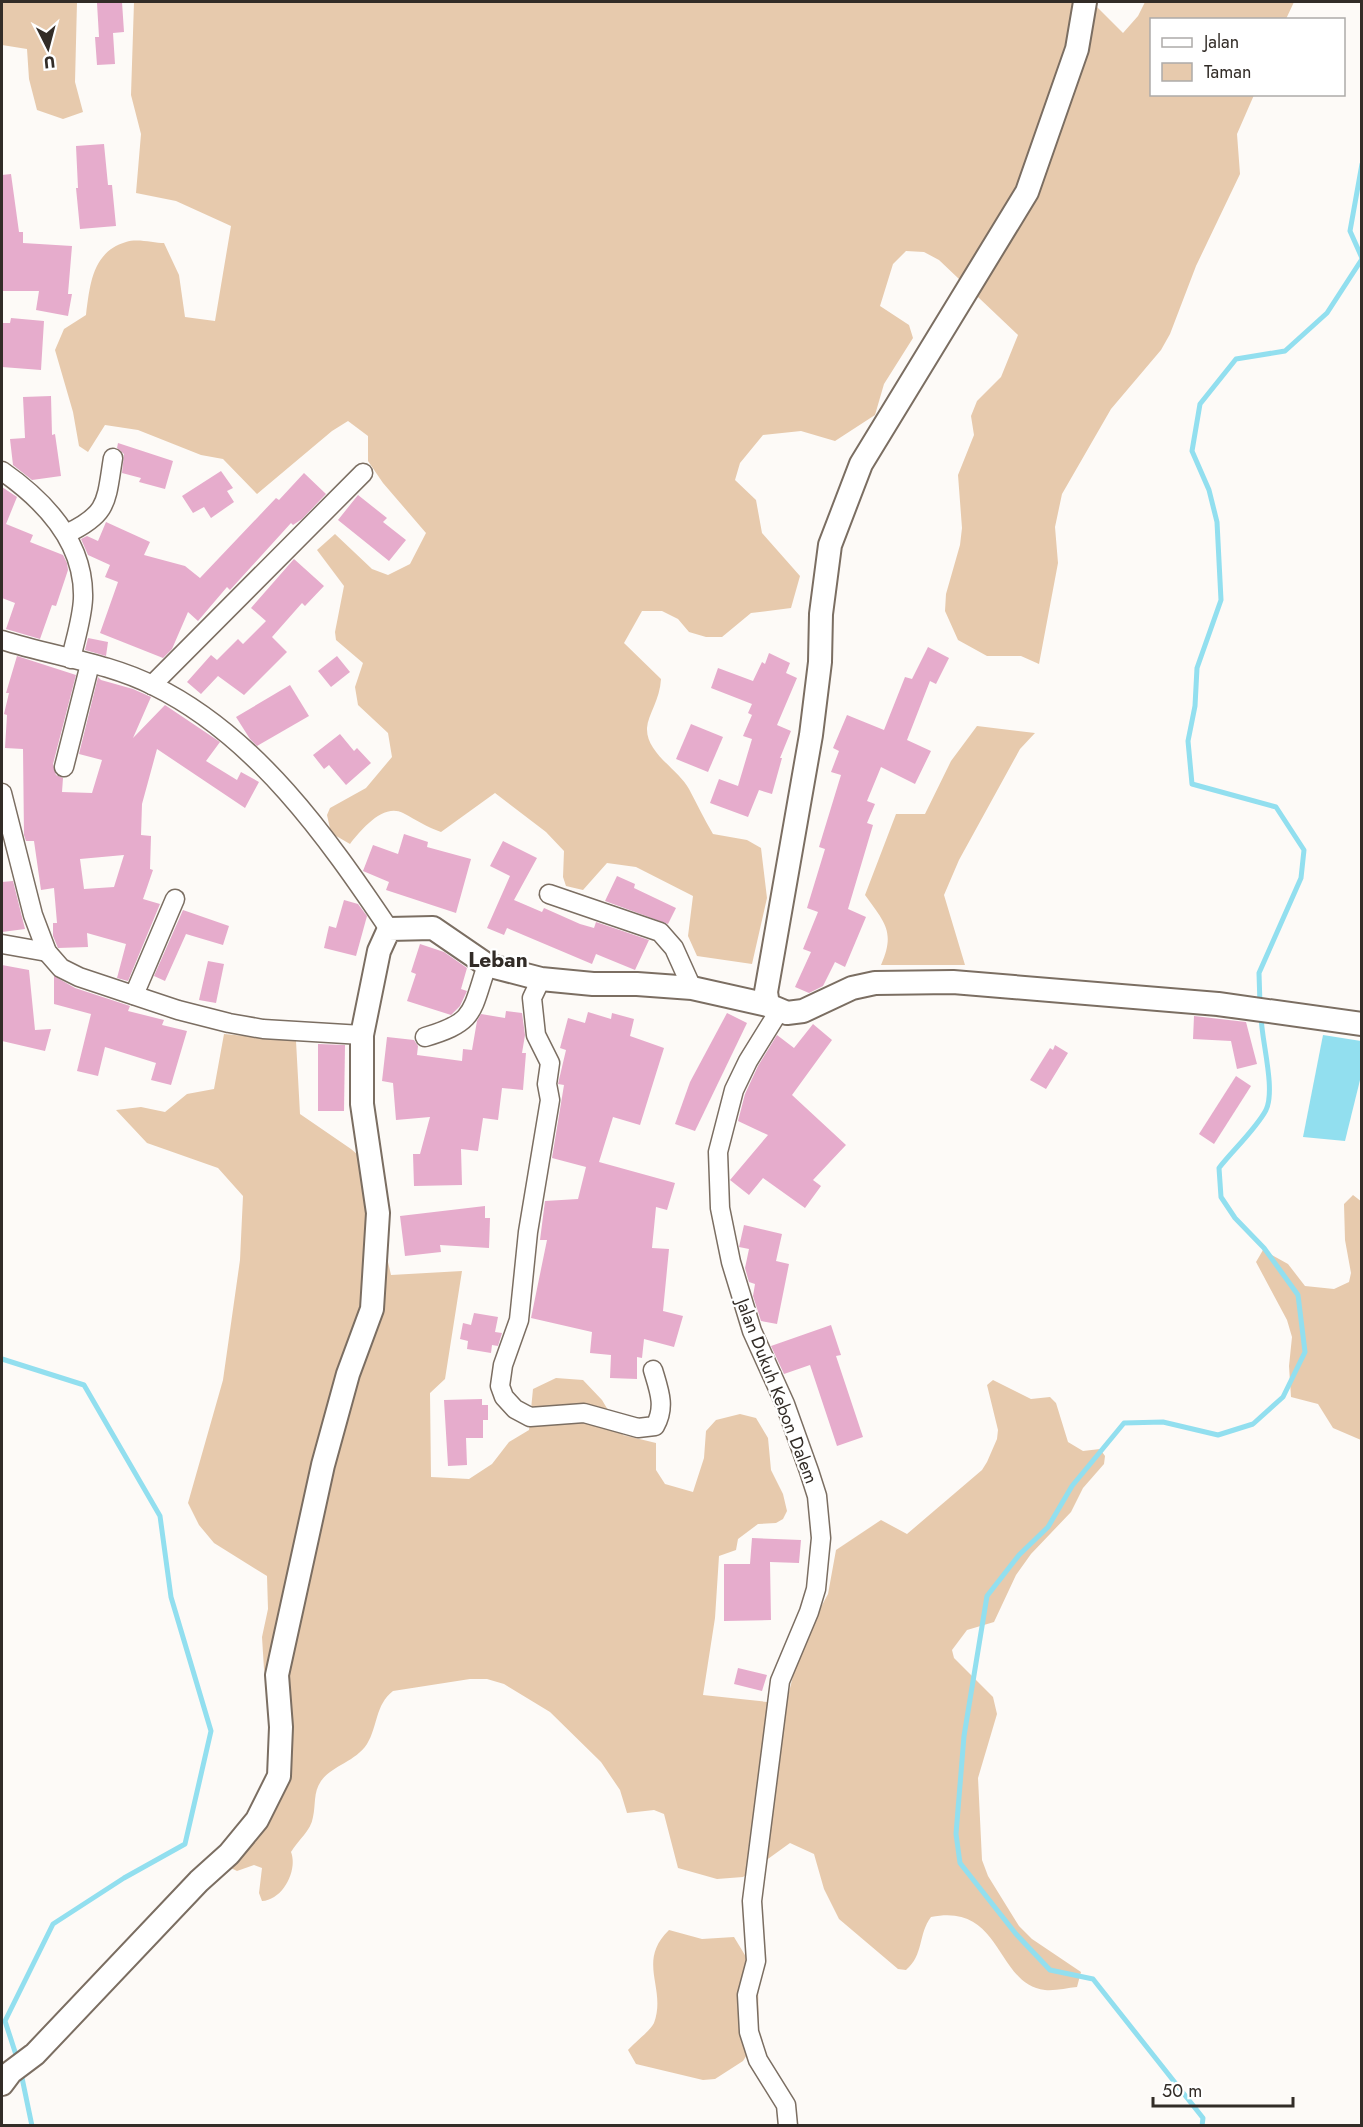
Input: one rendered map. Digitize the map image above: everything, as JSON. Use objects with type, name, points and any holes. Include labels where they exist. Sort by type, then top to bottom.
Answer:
[{"type":"street","points":[[773,1008],[766,992],[811,735],[820,662],[821,614],[831,545],[861,464],[1027,192],[1077,49],[1085,2]]},
{"type":"street","points":[[66,534],[85,525],[101,510],[113,458]]},
{"type":"street","points":[[2,471],[54,516],[66,534],[80,571],[83,599],[71,659]]},
{"type":"street","points":[[152,685],[363,472]]},
{"type":"street","points":[[2,640],[90,664],[152,685],[197,709],[285,787],[356,879],[389,929]]},
{"type":"street","points":[[64,767],[90,664]]},
{"type":"street","points":[[2,793],[33,915],[47,952],[61,968],[178,1010],[263,1029],[362,1035]]},
{"type":"street","points":[[549,894],[660,932],[675,948],[692,988]]},
{"type":"street","points":[[134,995],[175,899]]},
{"type":"street","points":[[389,929],[433,928],[487,965],[541,979],[692,988],[773,1008],[803,1011],[852,988],[875,983],[920,981],[1218,1004],[1293,1012],[1362,1024]]},
{"type":"street","points":[[6,2078],[35,2054],[199,1881],[229,1854],[257,1820],[279,1776],[282,1727],[277,1675],[322,1465],[348,1374],[372,1309],[378,1213],[362,1104],[362,1035],[378,951],[389,929]]},
{"type":"street","points":[[2,944],[47,952]]},
{"type":"street","points":[[425,1037],[452,1030],[467,1020],[487,965]]},
{"type":"street","points":[[541,979],[532,998],[536,1035],[550,1063],[547,1084],[550,1100],[528,1232],[519,1320],[503,1365],[500,1386],[504,1397],[515,1409],[530,1417],[584,1413],[638,1428],[655,1426],[660,1417],[662,1401],[653,1370]]},
{"type":"street","name":"Jalan Dukuh Kebon Dalem","points":[[773,1008],[734,1090],[718,1152],[720,1208],[731,1262],[752,1331],[785,1404],[812,1479],[817,1496],[821,1538],[816,1589],[810,1612],[780,1682],[776,1701],[774,1737],[755,1861],[751,1910],[756,1960],[747,1995],[749,2032],[758,2060],[786,2105],[788,2126]]},
{"type":"green space","points":[[2,2],[77,2],[75,82],[83,112],[63,119],[37,110],[29,79],[27,49],[2,45]]},
{"type":"green space","points":[[134,2],[1092,2],[1123,33],[1138,16],[1145,2],[1294,2],[1286,18],[1150,18],[1150,96],[1254,96],[1237,134],[1240,174],[1196,266],[1170,334],[1161,350],[1111,409],[1062,494],[1055,527],[1058,563],[1039,664],[1021,656],[987,656],[958,640],[945,611],[946,594],[960,545],[962,528],[958,475],[974,435],[971,416],[977,401],[1001,377],[1018,335],[939,260],[924,252],[906,251],[893,264],[880,306],[909,325],[913,338],[884,384],[875,415],[835,441],[801,431],[763,435],[740,463],[735,480],[756,500],[762,533],[800,576],[791,608],[751,613],[722,637],[706,637],[689,632],[678,619],[662,611],[642,611],[624,643],[661,679],[659,694],[647,728],[652,745],[689,789],[713,834],[747,840],[761,848],[767,898],[752,964],[697,956],[688,936],[693,896],[636,867],[607,863],[583,890],[566,886],[563,877],[564,851],[546,832],[495,793],[441,832],[395,811],[380,815],[373,820],[350,844],[331,833],[327,815],[330,808],[366,788],[392,757],[388,733],[358,705],[355,687],[363,663],[336,640],[335,632],[344,586],[317,550],[335,534],[372,569],[388,575],[410,564],[426,533],[383,483],[368,461],[368,436],[348,421],[332,431],[257,494],[223,459],[201,455],[138,430],[105,425],[88,452],[79,446],[73,412],[55,350],[64,329],[86,315],[91,281],[99,262],[106,253],[126,242],[164,243],[179,275],[185,317],[215,321],[231,226],[176,201],[136,193],[141,134],[131,95]]},
{"type":"green space","points":[[977,726],[1035,733],[1020,749],[959,860],[944,895],[965,965],[881,965],[888,944],[888,935],[882,920],[865,895],[896,814],[925,814],[951,761]]},
{"type":"green space","points":[[224,1034],[296,1041],[300,1114],[351,1149],[383,1176],[382,1236],[391,1275],[462,1271],[445,1379],[430,1393],[431,1477],[469,1479],[492,1464],[509,1442],[529,1430],[533,1389],[556,1378],[583,1380],[602,1400],[623,1435],[656,1443],[656,1470],[665,1484],[693,1492],[704,1458],[706,1431],[716,1420],[740,1414],[756,1418],[768,1438],[771,1470],[783,1494],[787,1511],[783,1519],[776,1523],[758,1524],[738,1539],[736,1550],[719,1556],[715,1618],[703,1695],[786,1704],[801,1644],[828,1594],[836,1550],[881,1520],[907,1534],[982,1470],[997,1439],[998,1430],[987,1385],[993,1380],[1031,1399],[1050,1397],[1056,1403],[1068,1442],[1083,1451],[1100,1449],[1105,1456],[1104,1464],[1083,1488],[1071,1512],[1031,1554],[1016,1575],[994,1622],[967,1630],[952,1650],[954,1658],[993,1697],[997,1714],[978,1778],[982,1860],[988,1876],[1019,1926],[1032,1939],[1081,1972],[1077,1987],[1045,1990],[1029,1985],[1016,1974],[986,1932],[972,1921],[955,1916],[931,1917],[924,1930],[916,1958],[906,1970],[898,1969],[839,1919],[824,1889],[814,1854],[790,1843],[743,1877],[717,1879],[678,1868],[664,1814],[654,1810],[627,1813],[620,1790],[601,1762],[550,1712],[504,1684],[487,1679],[470,1679],[393,1691],[387,1697],[367,1744],[318,1785],[312,1822],[291,1852],[293,1859],[290,1875],[287,1883],[276,1895],[262,1901],[259,1893],[262,1868],[254,1865],[237,1871],[229,1867],[272,1813],[274,1706],[264,1669],[262,1637],[268,1609],[267,1576],[214,1543],[199,1525],[188,1503],[223,1380],[240,1260],[243,1196],[218,1168],[147,1143],[116,1110],[141,1107],[165,1112],[187,1094],[214,1089]]},
{"type":"green space","points":[[1353,1195],[1362,1202],[1361,1440],[1333,1428],[1318,1404],[1291,1397],[1289,1366],[1292,1337],[1287,1320],[1256,1262],[1263,1250],[1288,1264],[1305,1286],[1334,1289],[1349,1282],[1351,1273],[1345,1240],[1344,1204]]},
{"type":"green space","points":[[669,1930],[702,1939],[734,1937],[757,1975],[759,2036],[743,2061],[715,2079],[703,2080],[636,2064],[628,2050],[654,2023],[657,1998],[653,1964],[659,1942]]},
{"type":"water","points":[[1323,1035],[1361,1041],[1361,1076],[1345,1141],[1303,1137]]},
{"type":"building","points":[[122,2],[124,32],[113,33],[115,64],[97,65],[95,37],[99,37],[97,3]]},
{"type":"building","points":[[104,144],[108,185],[112,185],[116,226],[80,229],[76,188],[78,188],[76,146]]},
{"type":"building","points":[[11,174],[19,232],[23,232],[23,243],[72,246],[68,294],[72,294],[68,316],[36,310],[39,291],[2,291],[2,175]]},
{"type":"building","points":[[11,318],[44,321],[41,370],[2,367],[2,323],[10,323]]},
{"type":"building","points":[[51,396],[52,435],[55,434],[61,476],[32,480],[13,465],[10,439],[25,438],[23,397]]},
{"type":"building","points":[[118,443],[173,461],[165,489],[139,482],[141,478],[122,473],[124,454],[117,448]]},
{"type":"building","points":[[221,471],[233,488],[227,491],[234,502],[211,518],[204,507],[193,513],[182,496]]},
{"type":"building","points":[[304,473],[326,494],[302,519],[293,525],[291,523],[230,590],[227,587],[198,621],[188,612],[172,649],[163,658],[100,633],[118,582],[105,577],[110,565],[88,555],[81,539],[87,536],[98,541],[106,522],[150,542],[144,555],[185,566],[200,578],[276,498],[279,500]]},
{"type":"building","points":[[2,487],[17,497],[6,524],[33,535],[30,542],[63,555],[67,563],[68,570],[56,606],[52,605],[40,639],[6,629],[15,603],[2,598]]},
{"type":"building","points":[[358,495],[387,518],[383,522],[406,540],[389,561],[338,520]]},
{"type":"building","points":[[294,559],[324,586],[305,606],[302,603],[272,637],[287,652],[244,695],[218,676],[201,694],[187,682],[211,655],[217,660],[238,639],[243,644],[266,621],[251,608]]},
{"type":"building","points":[[88,638],[108,642],[106,656],[85,650]]},
{"type":"building","points":[[928,647],[949,658],[936,684],[930,681],[907,740],[931,751],[915,784],[881,767],[867,801],[875,804],[867,823],[873,825],[848,909],[866,917],[845,967],[835,962],[823,986],[809,993],[795,987],[811,952],[803,949],[818,912],[807,908],[825,849],[819,847],[841,775],[831,772],[839,751],[833,748],[847,715],[884,730],[905,677],[912,679]]},
{"type":"building","points":[[769,653],[790,663],[786,673],[797,678],[777,725],[791,731],[780,758],[782,758],[772,794],[759,790],[748,817],[710,803],[719,779],[738,786],[752,739],[743,736],[752,715],[748,713],[752,704],[711,688],[718,668],[753,681],[762,662],[765,664]]},
{"type":"building","points":[[17,656],[76,675],[53,764],[56,775],[63,778],[62,792],[92,793],[102,760],[79,754],[98,677],[151,697],[133,738],[165,705],[220,742],[206,761],[237,780],[241,772],[259,782],[245,808],[157,749],[142,804],[141,835],[151,836],[150,869],[153,870],[143,899],[160,904],[128,981],[117,978],[126,944],[87,933],[88,947],[58,948],[53,936],[53,923],[57,923],[54,888],[41,890],[34,841],[26,841],[24,835],[23,749],[5,748],[7,715],[4,714],[9,693],[6,693]],"holes":[[[124,855],[114,887],[84,889],[80,859]]]},
{"type":"building","points":[[337,656],[350,672],[331,687],[318,671]]},
{"type":"building","points":[[290,685],[309,716],[257,746],[236,717]]},
{"type":"building","points":[[691,724],[723,737],[708,772],[676,759]]},
{"type":"building","points":[[340,734],[354,751],[357,748],[371,763],[346,785],[329,765],[324,769],[313,755]]},
{"type":"building","points":[[404,834],[428,842],[427,847],[471,859],[456,913],[386,890],[389,882],[363,871],[373,845],[398,854]]},
{"type":"building","points":[[503,841],[537,858],[514,900],[542,912],[544,908],[580,924],[594,928],[596,922],[649,940],[635,970],[596,954],[592,964],[507,928],[504,935],[487,928],[510,876],[490,866]]},
{"type":"building","points":[[617,876],[635,884],[634,888],[676,908],[668,924],[605,901]]},
{"type":"building","points":[[13,881],[25,929],[2,932],[2,882]]},
{"type":"building","points":[[344,900],[358,904],[367,916],[356,956],[324,948],[329,926],[336,928]]},
{"type":"building","points":[[183,910],[229,926],[223,945],[186,934],[165,981],[154,976]]},
{"type":"building","points":[[420,944],[444,952],[467,968],[461,989],[467,991],[460,1006],[451,1015],[407,1001],[416,974],[411,972]]},
{"type":"building","points":[[208,961],[224,964],[216,1003],[199,1000]]},
{"type":"building","points":[[2,965],[29,970],[35,1030],[51,1029],[45,1051],[2,1041]]},
{"type":"building","points":[[54,976],[75,988],[130,1006],[128,1011],[164,1020],[162,1025],[187,1031],[171,1085],[151,1080],[156,1063],[105,1047],[98,1076],[77,1071],[91,1014],[54,1004]]},
{"type":"building","points":[[506,1011],[522,1013],[525,1035],[522,1053],[526,1053],[523,1090],[502,1088],[498,1120],[483,1118],[478,1151],[461,1149],[462,1185],[414,1186],[413,1154],[420,1154],[430,1117],[396,1120],[393,1083],[382,1081],[387,1037],[414,1040],[418,1046],[417,1055],[462,1061],[463,1049],[472,1050],[477,1021],[481,1014],[505,1018]]},
{"type":"building","points":[[588,1012],[611,1019],[612,1013],[634,1019],[630,1036],[664,1048],[640,1125],[613,1117],[599,1162],[675,1183],[667,1210],[656,1207],[652,1248],[669,1249],[663,1311],[683,1316],[674,1347],[644,1339],[642,1358],[637,1357],[637,1379],[610,1378],[611,1355],[590,1353],[592,1332],[531,1318],[547,1240],[540,1240],[545,1201],[578,1199],[586,1167],[552,1158],[564,1085],[558,1084],[566,1050],[560,1048],[568,1018],[585,1023]]},
{"type":"building","points":[[727,1013],[747,1023],[695,1131],[675,1124],[690,1082]]},
{"type":"building","points":[[1194,1016],[1246,1022],[1257,1064],[1237,1069],[1231,1041],[1193,1039]]},
{"type":"building","points":[[813,1024],[832,1040],[792,1095],[846,1145],[813,1180],[821,1186],[805,1208],[763,1178],[749,1195],[730,1180],[768,1135],[738,1121],[745,1094],[758,1066],[777,1035],[794,1048]]},
{"type":"building","points":[[318,1044],[345,1045],[344,1111],[318,1111]]},
{"type":"building","points":[[1055,1045],[1068,1053],[1046,1089],[1030,1080],[1050,1048],[1053,1050]]},
{"type":"building","points":[[1236,1076],[1251,1086],[1214,1144],[1199,1134]]},
{"type":"building","points":[[485,1206],[485,1218],[490,1218],[489,1248],[440,1245],[441,1252],[405,1256],[400,1216]]},
{"type":"building","points":[[744,1225],[782,1234],[776,1261],[789,1264],[777,1324],[761,1321],[753,1296],[755,1284],[749,1282],[745,1268],[749,1249],[739,1247]]},
{"type":"building","points":[[474,1313],[498,1317],[495,1332],[502,1333],[498,1346],[492,1345],[491,1353],[467,1349],[468,1341],[460,1339],[463,1323],[471,1325]]},
{"type":"building","points":[[831,1325],[841,1355],[836,1356],[863,1437],[837,1446],[810,1365],[784,1374],[771,1346]]},
{"type":"building","points":[[482,1399],[482,1405],[488,1405],[488,1420],[483,1420],[483,1438],[466,1438],[467,1465],[448,1466],[444,1400]]},
{"type":"building","points":[[752,1538],[801,1540],[799,1563],[770,1562],[771,1620],[724,1621],[724,1564],[750,1564]]},
{"type":"building","points":[[738,1668],[767,1675],[762,1691],[734,1684]]},
{"type":"waterway","points":[[1362,164],[1350,231],[1362,258]]},
{"type":"waterway","points":[[1260,1005],[1259,973],[1301,878],[1304,850],[1276,807],[1192,784],[1188,741],[1195,706],[1197,668],[1221,600],[1217,522],[1209,490],[1192,451],[1200,404],[1236,359],[1285,351],[1327,313],[1362,259]]},
{"type":"waterway","points":[[1202,2126],[1203,2118],[1093,1979],[1050,1970],[1016,1934],[960,1863],[956,1834],[964,1736],[987,1596],[1019,1555],[1048,1527],[1072,1486],[1124,1423],[1163,1422],[1218,1435],[1253,1424],[1283,1397],[1305,1352],[1298,1295],[1264,1248],[1235,1218],[1221,1197],[1219,1168],[1256,1125],[1269,1101],[1269,1077],[1261,1015]]},
{"type":"waterway","points":[[2,1359],[84,1385],[160,1516],[171,1597],[211,1731],[185,1844],[124,1878],[53,1924],[5,2021],[18,2061]]},
{"type":"waterway","points":[[21,2073],[32,2126]]},
{"type":"district","name":"Leban","points":[[498,960]]}]
